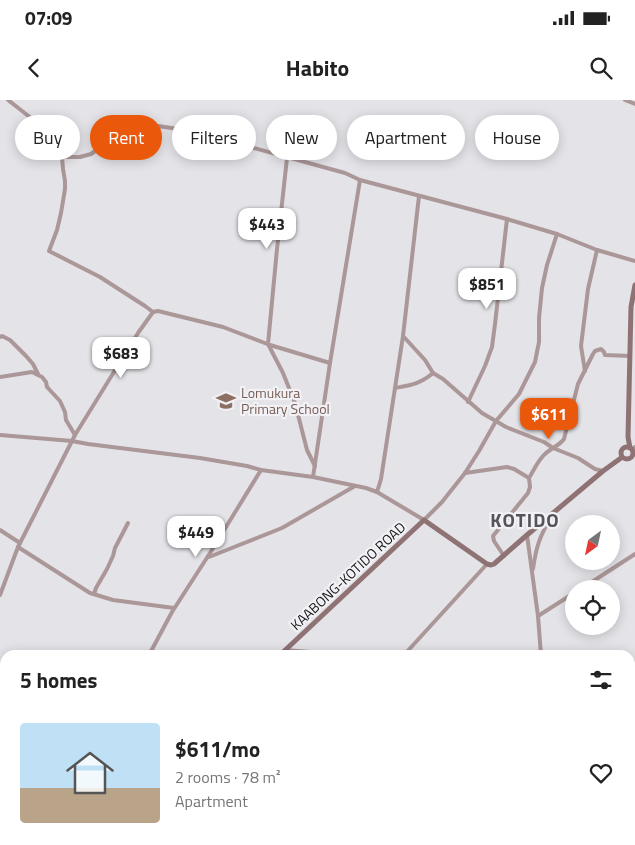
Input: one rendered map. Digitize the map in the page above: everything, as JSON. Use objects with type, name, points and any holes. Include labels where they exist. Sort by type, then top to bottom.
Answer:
[{"type":"street","points":[[8,100],[26,115]]},
{"type":"street","points":[[625,100],[635,104]]},
{"type":"street","points":[[80,157],[91,154],[115,141],[125,141],[151,125],[192,131],[266,152]]},
{"type":"street","points":[[62,160],[66,181],[62,213],[49,251],[100,277],[153,312],[158,311],[223,327],[268,344],[330,363]]},
{"type":"street","points":[[287,160],[268,344],[283,373],[307,450],[315,466]]},
{"type":"street","points":[[295,160],[345,173],[360,180],[557,234],[597,250],[635,261]]},
{"type":"street","points":[[313,477],[360,180]]},
{"type":"street","points":[[377,492],[381,479],[403,336],[419,196]]},
{"type":"street","points":[[468,402],[492,347],[506,219]]},
{"type":"street","points":[[0,435],[72,441],[200,458],[261,470],[313,477],[377,492],[424,520],[442,502],[465,472],[496,421],[519,394],[535,362],[539,342],[542,288],[557,234]]},
{"type":"street","points":[[585,371],[581,346],[588,290],[597,250]]},
{"type":"street","points":[[621,458],[633,461],[628,437],[630,356],[635,285]]},
{"type":"street","points":[[0,595],[19,545],[72,441],[138,333],[153,312]]},
{"type":"street","points":[[0,337],[2,336],[10,340],[33,364],[38,374]]},
{"type":"street","points":[[403,336],[425,360],[433,373],[443,379],[482,413],[506,427],[544,442],[603,472]]},
{"type":"street","points":[[504,556],[492,537],[528,493],[530,487],[529,478],[544,455],[564,439],[578,384],[594,354],[602,349],[605,356],[630,356]]},
{"type":"street","points":[[0,377],[29,372],[38,374],[60,401],[66,420],[76,435]]},
{"type":"street","points":[[395,388],[418,383],[433,373]]},
{"type":"street","points":[[621,458],[621,452],[630,448]]},
{"type":"street","points":[[410,650],[487,564],[494,564],[621,458]]},
{"type":"street","points":[[465,472],[507,467],[529,478]]},
{"type":"street","points":[[151,650],[174,608],[208,557],[261,470]]},
{"type":"street","points":[[208,557],[282,528],[355,486]]},
{"type":"street","points":[[532,574],[538,541],[555,512]]},
{"type":"street","name":"KAABONG-KOTIDO ROAD","points":[[285,650],[424,520],[487,564]]},
{"type":"street","points":[[94,594],[128,523]]},
{"type":"street","points":[[0,530],[90,593],[113,600],[174,608]]},
{"type":"street","points":[[527,535],[541,650]]},
{"type":"street","points":[[594,580],[635,554]]},
{"type":"street","points":[[538,616],[565,599]]},
{"type":"place","name":"Lomukura Primary School","points":[[226,401]]},
{"type":"district","name":"KOTIDO","points":[[525,520]]}]
